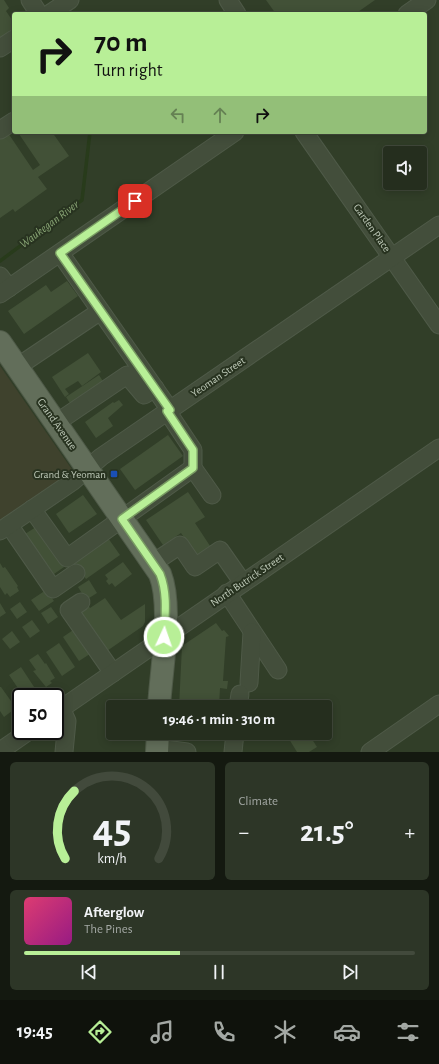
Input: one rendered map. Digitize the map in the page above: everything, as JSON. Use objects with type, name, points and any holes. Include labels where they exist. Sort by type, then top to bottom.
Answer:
[{"type":"main road","name":"Grand Avenue","points":[[0,342],[160,574],[165,589],[166,608],[160,700]]},
{"type":"street","points":[[30,0],[38,12]]},
{"type":"street","points":[[52,12],[70,0]]},
{"type":"street","points":[[228,0],[236,12]]},
{"type":"street","points":[[409,12],[427,0]]},
{"type":"street","points":[[0,48],[12,39]]},
{"type":"street","points":[[0,130],[12,121]]},
{"type":"street","points":[[3,286],[60,253],[232,134]]},
{"type":"street","name":"Garden Place","points":[[305,134],[439,325]]},
{"type":"street","name":"Yeoman Street","points":[[5,528],[72,482],[101,457],[439,226]]},
{"type":"street","points":[[60,253],[155,388],[193,450],[193,468],[212,495]]},
{"type":"street","points":[[18,367],[93,316]]},
{"type":"street","points":[[56,423],[127,375],[144,395],[155,388]]},
{"type":"street","name":"North Butrick Street","points":[[64,707],[439,448]]},
{"type":"street","points":[[32,509],[67,558],[193,468]]},
{"type":"street","points":[[5,528],[52,589],[76,573]]},
{"type":"street","points":[[153,563],[180,545],[195,566],[220,550],[243,582]]},
{"type":"street","points":[[227,593],[278,670]]},
{"type":"street","points":[[81,602],[69,610],[113,673]]},
{"type":"street","points":[[242,695],[252,632]]},
{"type":"street","points":[[370,752],[439,704]]},
{"type":"street","points":[[64,718],[67,721],[64,752]]},
{"type":"street","points":[[0,751],[16,740]]},
{"type":"street","points":[[233,752],[234,740]]},
{"type":"street","points":[[157,744],[187,752]]},
{"type":"green space","points":[[0,366],[73,471],[0,523]]},
{"type":"building","points":[[0,0],[4,0],[9,8],[6,11],[12,20],[12,34],[0,42]]},
{"type":"building","points":[[266,0],[375,0],[358,12],[275,12]]},
{"type":"building","points":[[8,133],[33,170],[40,165],[19,134],[53,134],[69,156],[38,177],[47,189],[15,212],[13,209],[0,218],[0,139]]},
{"type":"building","points":[[67,281],[78,296],[24,334],[8,311],[46,285],[51,292]]},
{"type":"building","points":[[88,353],[101,372],[82,386],[78,381],[65,389],[69,394],[65,397],[52,377]]},
{"type":"building","points":[[99,375],[104,383],[71,405],[66,397]]},
{"type":"building","points":[[119,400],[123,405],[108,418],[113,426],[96,438],[85,422],[113,402],[114,403]]},
{"type":"building","points":[[168,435],[183,456],[135,490],[120,469]]},
{"type":"building","points":[[188,492],[205,517],[195,523],[212,549],[198,558],[181,533],[163,545],[146,520]]},
{"type":"building","points":[[83,495],[97,514],[69,533],[56,514]]},
{"type":"building","points":[[36,527],[64,567],[54,574],[25,534]]},
{"type":"building","points":[[108,538],[120,555],[86,579],[73,561]]},
{"type":"building","points":[[123,562],[132,574],[115,587],[112,583],[109,585],[106,581],[108,579],[105,575]]},
{"type":"building","points":[[0,563],[3,568],[5,567],[18,586],[19,591],[10,597],[7,593],[5,595],[0,587]]},
{"type":"building","points":[[89,580],[97,593],[86,600],[78,587]]},
{"type":"building","points":[[46,590],[54,601],[39,611],[31,600]]},
{"type":"building","points":[[105,598],[121,620],[145,604],[145,622],[143,626],[104,653],[76,613],[88,605],[90,608]]},
{"type":"building","points":[[20,602],[27,612],[17,619],[10,609]]},
{"type":"building","points":[[0,603],[6,613],[0,617]]},
{"type":"building","points":[[51,607],[58,617],[48,624],[41,613]]},
{"type":"building","points":[[32,620],[40,631],[30,638],[22,627]]},
{"type":"building","points":[[216,623],[222,631],[224,630],[229,636],[226,637],[223,681],[228,681],[227,689],[220,688],[219,700],[179,700],[182,646]]},
{"type":"building","points":[[76,628],[93,652],[79,661],[63,637]]},
{"type":"building","points":[[12,631],[20,642],[10,649],[2,639]]},
{"type":"building","points":[[59,643],[75,667],[62,676],[46,652]]},
{"type":"building","points":[[38,654],[45,664],[46,663],[55,678],[50,681],[52,683],[46,687],[33,671],[36,670],[29,660]]},
{"type":"building","points":[[21,667],[35,688],[18,688],[9,675]]},
{"type":"building","points":[[1,687],[12,702],[12,711],[4,717],[0,711]]},
{"type":"building","points":[[290,740],[312,740],[317,747],[309,752],[297,752]]},
{"type":"waterway","name":"Waukegan River","points":[[0,261],[82,200],[90,134]]},
{"type":"place","name":"Grand & Yeoman","points":[[114,474]]},
{"type":"route","points":[[135,201],[60,253],[170,410],[167,411],[193,450],[193,468],[122,519],[160,574],[163,581],[166,608],[164,637]]}]
